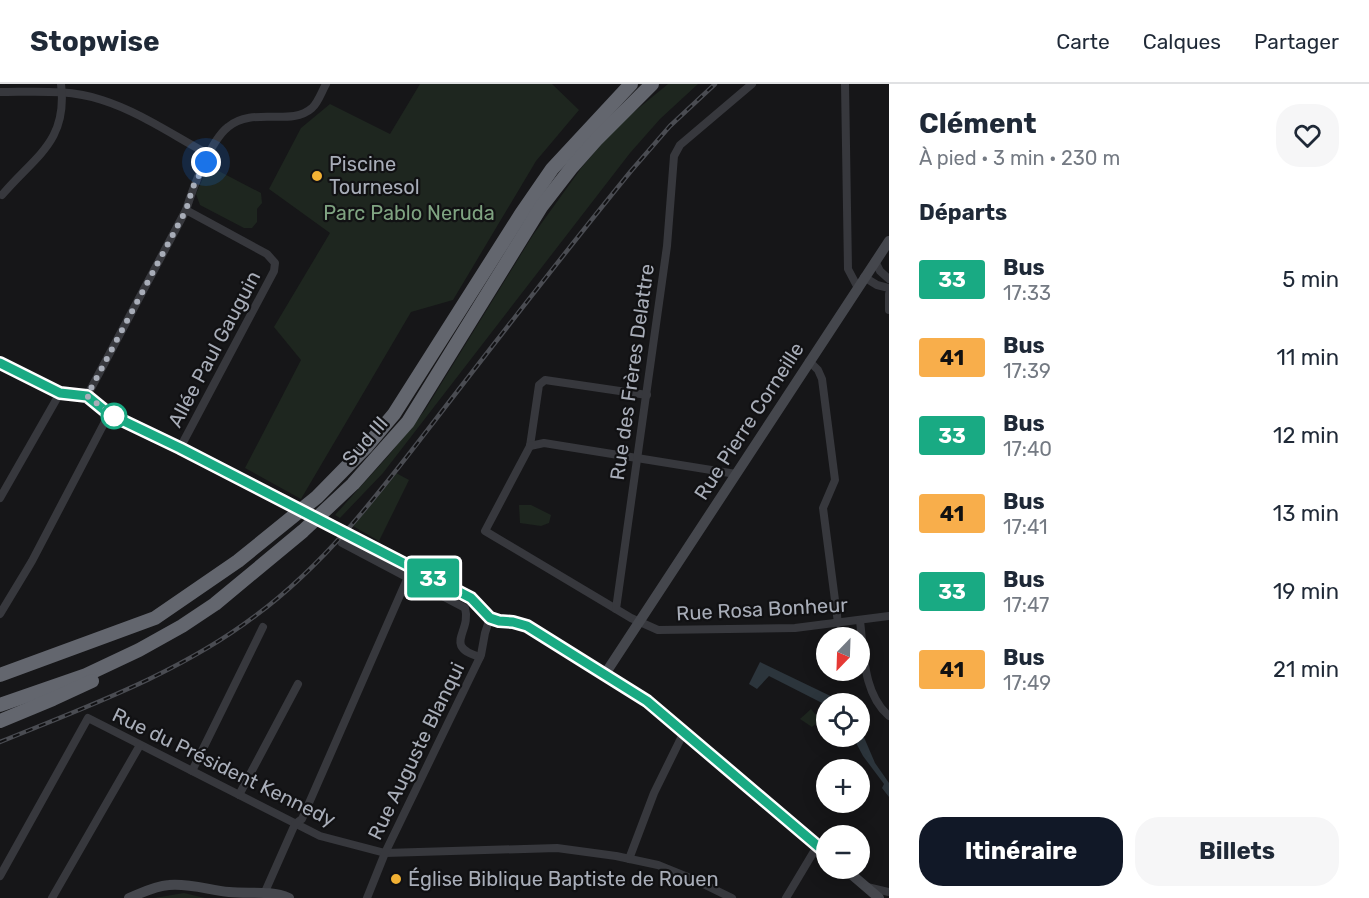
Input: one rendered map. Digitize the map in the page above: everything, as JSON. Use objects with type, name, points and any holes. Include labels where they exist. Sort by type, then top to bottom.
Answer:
[{"type":"highway","points":[[507,236],[518,212],[547,165],[564,144],[623,84]]},
{"type":"highway","name":"Sud III","points":[[0,675],[155,618],[221,573],[308,505],[367,446],[394,414],[507,236],[552,170],[631,84]]},
{"type":"highway","name":"Sud III","points":[[0,705],[86,675],[182,627],[215,604],[303,531],[353,484],[408,422],[548,199],[596,140],[652,84]]},
{"type":"highway","points":[[0,720],[53,699],[111,671],[139,650]]},
{"type":"street","points":[[87,396],[186,210],[193,187],[218,138],[228,127],[245,118],[298,115],[313,108],[326,84]]},
{"type":"street","name":"Rue des Frères Delattre","points":[[616,609],[667,246],[676,151],[722,107],[752,84]]},
{"type":"street","points":[[845,84],[848,269],[858,288]]},
{"type":"street","points":[[0,92],[62,88],[100,99],[128,110],[210,155]]},
{"type":"street","points":[[2,195],[49,145],[56,134],[61,116],[62,88]]},
{"type":"street","name":"Allée Paul Gauguin","points":[[180,448],[274,272],[275,263],[267,254],[186,210]]},
{"type":"street","name":"Rue Pierre Corneille","points":[[639,621],[889,241]]},
{"type":"street","points":[[876,261],[880,271],[889,279]]},
{"type":"street","points":[[864,277],[877,285],[889,288]]},
{"type":"street","points":[[889,294],[889,310]]},
{"type":"street","points":[[809,361],[818,370],[822,379],[835,480],[823,508],[838,623]]},
{"type":"street","points":[[0,363],[60,393],[87,396],[109,414],[180,448],[471,598],[490,618],[527,626],[647,701],[816,844]]},
{"type":"street","points":[[605,674],[639,621],[484,531],[530,446],[539,385],[545,380],[647,395]]},
{"type":"street","points":[[0,498],[60,393]]},
{"type":"street","points":[[0,614],[32,561],[109,414]]},
{"type":"street","points":[[530,446],[544,443],[736,474]]},
{"type":"street","points":[[342,543],[465,608],[467,614],[460,642],[461,648],[464,652],[480,657]]},
{"type":"street","points":[[264,894],[295,824],[302,819],[408,578]]},
{"type":"street","name":"Rue Rosa Bonheur","points":[[639,621],[658,630],[672,631],[795,628],[889,616]]},
{"type":"street","name":"Rue Auguste Blanqui","points":[[367,898],[385,853],[480,657],[490,618]]},
{"type":"street","points":[[860,621],[869,688],[880,707],[889,716]]},
{"type":"street","points":[[192,771],[263,627]]},
{"type":"street","points":[[239,795],[298,684]]},
{"type":"street","name":"Rue du Président Kennedy","points":[[0,876],[88,718],[320,836],[385,853],[556,848],[629,859],[658,866],[732,898]]},
{"type":"street","points":[[629,859],[654,794],[684,732]]},
{"type":"street","points":[[52,898],[140,745]]},
{"type":"street","points":[[786,898],[813,853],[816,852]]},
{"type":"street","points":[[857,879],[879,898]]},
{"type":"street","points":[[129,898],[167,885],[201,886],[225,892],[278,894],[289,898]]},
{"type":"street","points":[[866,886],[889,892]]},
{"type":"green space","name":"Parc Pablo Neruda","points":[[420,84],[552,84],[579,110],[536,161],[453,300],[411,312],[301,499],[245,468],[301,360],[274,327],[330,233],[269,189],[301,128],[330,104],[390,134]]},
{"type":"green space","points":[[668,84],[698,84],[660,119],[630,153],[383,473],[340,518],[335,515],[389,455],[425,410],[533,235],[582,167],[618,125]]},
{"type":"green space","points":[[211,167],[261,193],[262,203],[257,209],[257,222],[252,228],[244,228],[200,205],[196,194],[206,171]]},
{"type":"green space","points":[[396,473],[409,480],[379,541],[353,526]]},
{"type":"green space","points":[[519,505],[531,505],[551,515],[549,523],[541,526],[520,523]]},
{"type":"green space","points":[[811,709],[816,715],[816,724],[812,727],[800,719]]},
{"type":"green space","points":[[184,893],[205,898],[154,898]]},
{"type":"shaded area","points":[[760,662],[825,693],[816,693],[816,700],[769,676],[757,689],[749,684]]},
{"type":"shaded area","points":[[858,747],[868,747],[875,763],[889,783],[889,797],[882,788],[884,784],[870,765],[870,759],[865,759]]},
{"type":"railway","points":[[0,742],[99,702],[164,672],[226,637],[283,594],[358,518],[631,171],[670,126],[715,84]]},
{"type":"bus line","name":"33","points":[[0,363],[60,393],[87,396],[109,414],[180,448],[471,598],[490,618],[527,626],[647,701],[816,844]]},
{"type":"place","name":"Piscine Tournesol","points":[[317,176]]},
{"type":"place","name":"Église Biblique Baptiste de Rouen","points":[[396,879]]},
{"type":"route","points":[[114,416],[87,396],[186,210],[193,187],[206,162]]}]
